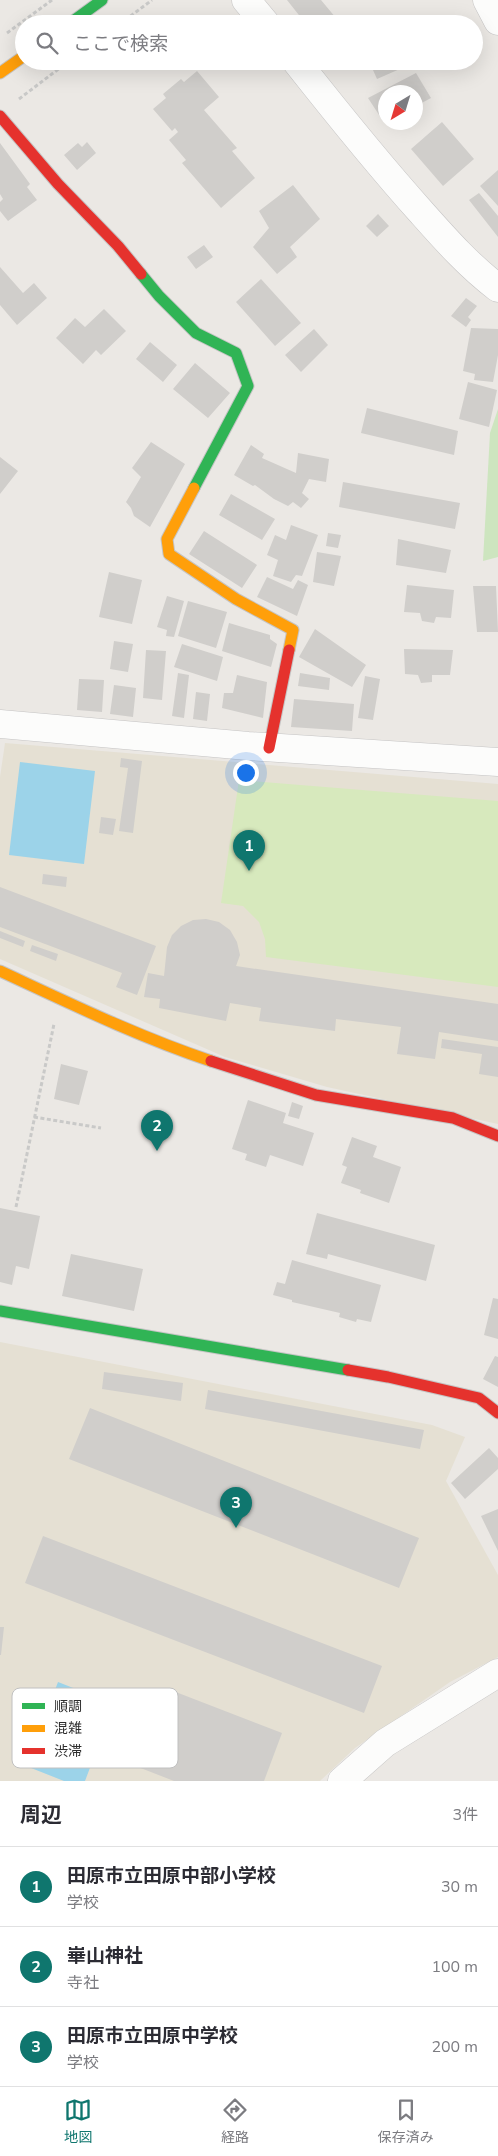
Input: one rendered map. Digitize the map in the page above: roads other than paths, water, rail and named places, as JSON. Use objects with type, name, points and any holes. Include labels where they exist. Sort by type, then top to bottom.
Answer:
[{"type":"street","points":[[81,15],[102,0]]},
{"type":"street","points":[[487,0],[498,21]]},
{"type":"street","points":[[0,74],[15,63]]},
{"type":"street","points":[[303,70],[391,178],[456,251],[478,273],[498,288]]},
{"type":"street","points":[[0,116],[58,184],[118,246],[159,296],[196,333],[236,353],[248,386],[167,540],[169,554],[236,599],[293,630],[269,748]]},
{"type":"street","points":[[0,724],[269,748],[498,762]]},
{"type":"street","points":[[0,971],[59,999],[176,1049],[316,1095],[453,1118],[498,1136]]},
{"type":"street","points":[[0,1311],[388,1377],[479,1398],[498,1413]]},
{"type":"street","points":[[342,1781],[385,1743],[498,1674]]},
{"type":"water","points":[[20,762],[95,771],[84,864],[9,855]]},
{"type":"water","points":[[58,1682],[73,1688],[56,1688]]},
{"type":"water","points":[[31,1768],[90,1768],[85,1781],[64,1781]]},
{"type":"place","name":"田原市立田原中部小学校","points":[[249,871]]},
{"type":"place","name":"崋山神社","points":[[157,1151]]},
{"type":"place","name":"田原市立田原中学校","points":[[236,1528]]}]
